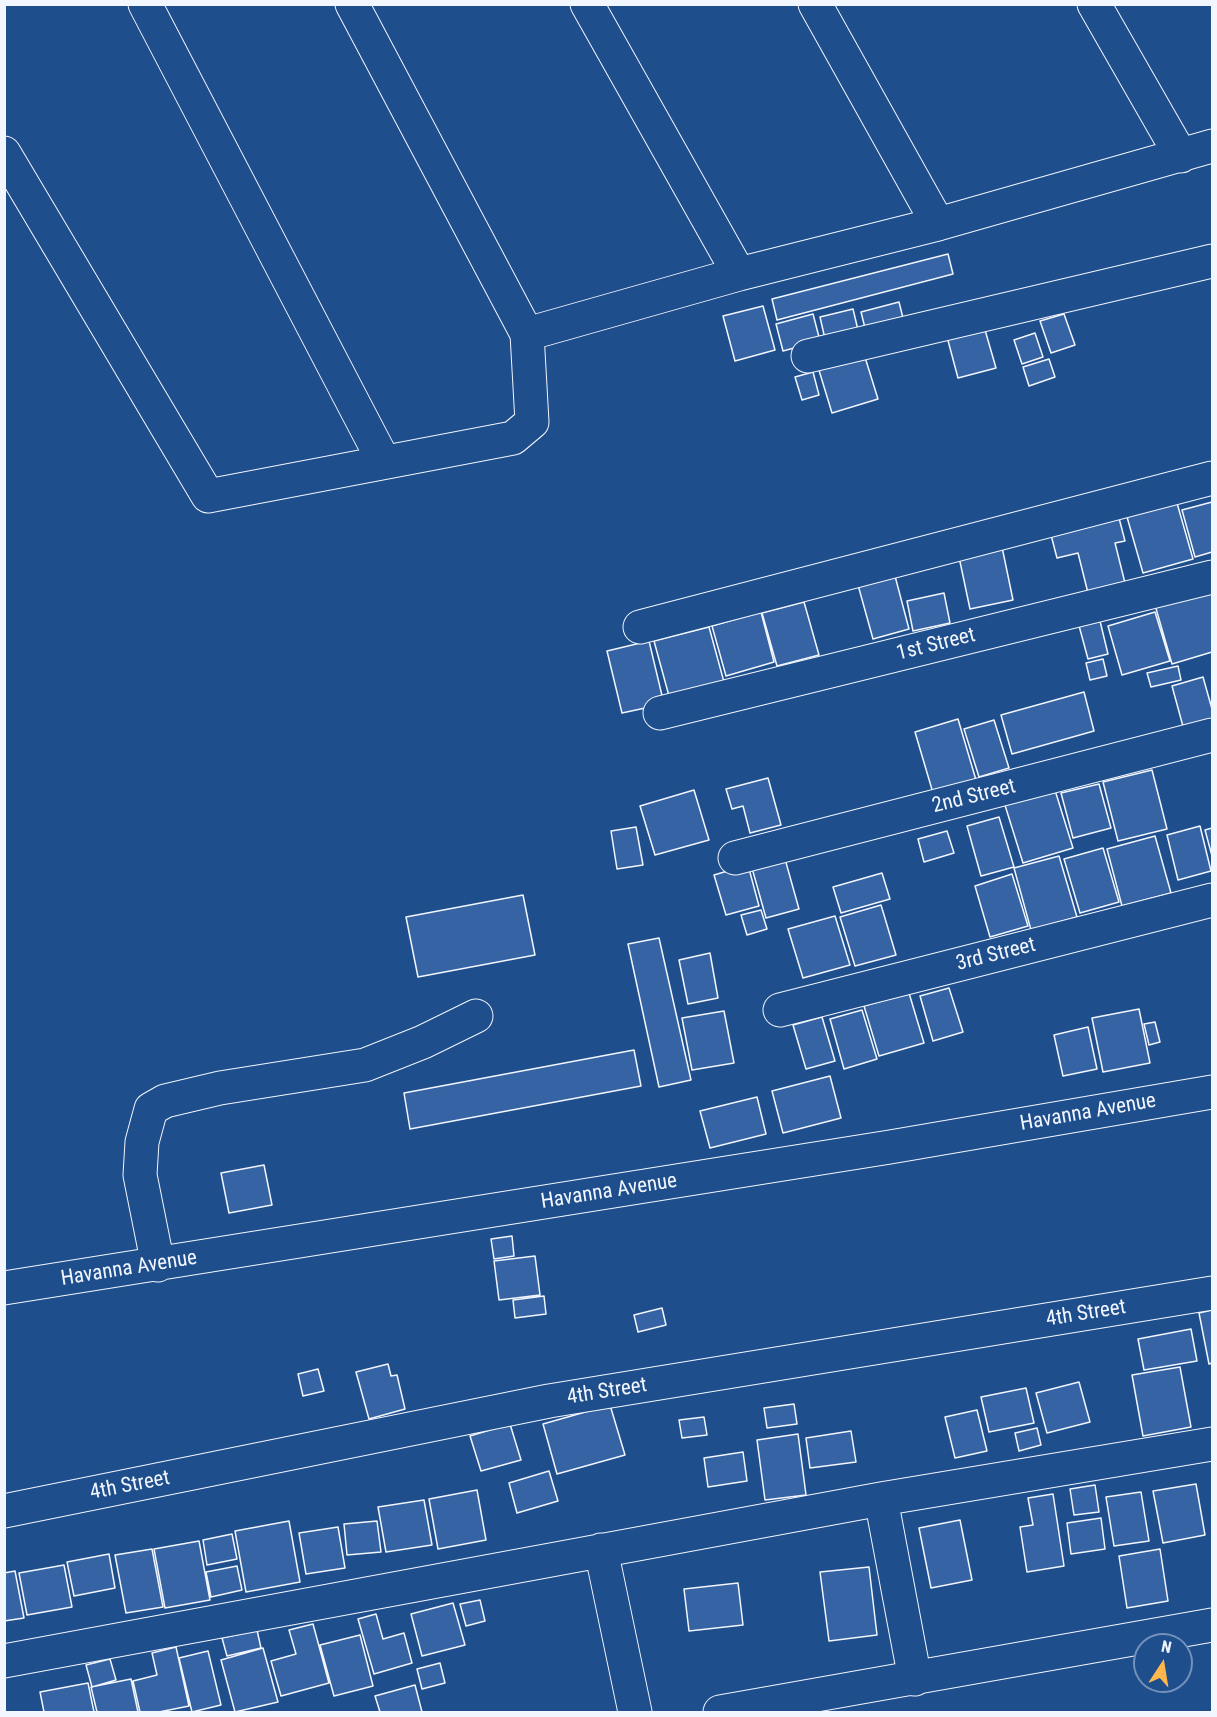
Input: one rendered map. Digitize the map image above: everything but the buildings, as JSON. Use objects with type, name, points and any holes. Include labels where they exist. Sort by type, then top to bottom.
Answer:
[{"type":"street","points":[[145,4],[384,462]]},
{"type":"street","points":[[4,153],[208,496],[513,438],[532,422],[527,334],[352,4]]},
{"type":"street","points":[[586,4],[738,274]]},
{"type":"street","points":[[815,4],[938,224]]},
{"type":"street","points":[[1094,4],[1181,156]]},
{"type":"street","points":[[527,334],[738,274],[938,224],[1212,146]]},
{"type":"street","points":[[808,356],[1212,261]]},
{"type":"street","points":[[640,627],[1212,478]]},
{"type":"street","name":"1st Street","points":[[660,713],[1212,577]]},
{"type":"street","name":"2nd Street","points":[[735,858],[1212,735]]},
{"type":"street","name":"3rd Street","points":[[780,1010],[1212,900]]},
{"type":"street","points":[[158,1265],[140,1175],[142,1142],[151,1109],[165,1101],[220,1088],[365,1065],[423,1042],[476,1016]]},
{"type":"street","name":"Havanna Avenue","points":[[4,1288],[158,1265],[1212,1092]]},
{"type":"street","name":"4th Street","points":[[4,1511],[549,1401],[1212,1293]]},
{"type":"street","points":[[4,1661],[881,1499],[1212,1444]]},
{"type":"street","points":[[881,1499],[915,1679]]},
{"type":"street","points":[[601,1550],[635,1713]]},
{"type":"street","points":[[720,1713],[1212,1625]]}]
